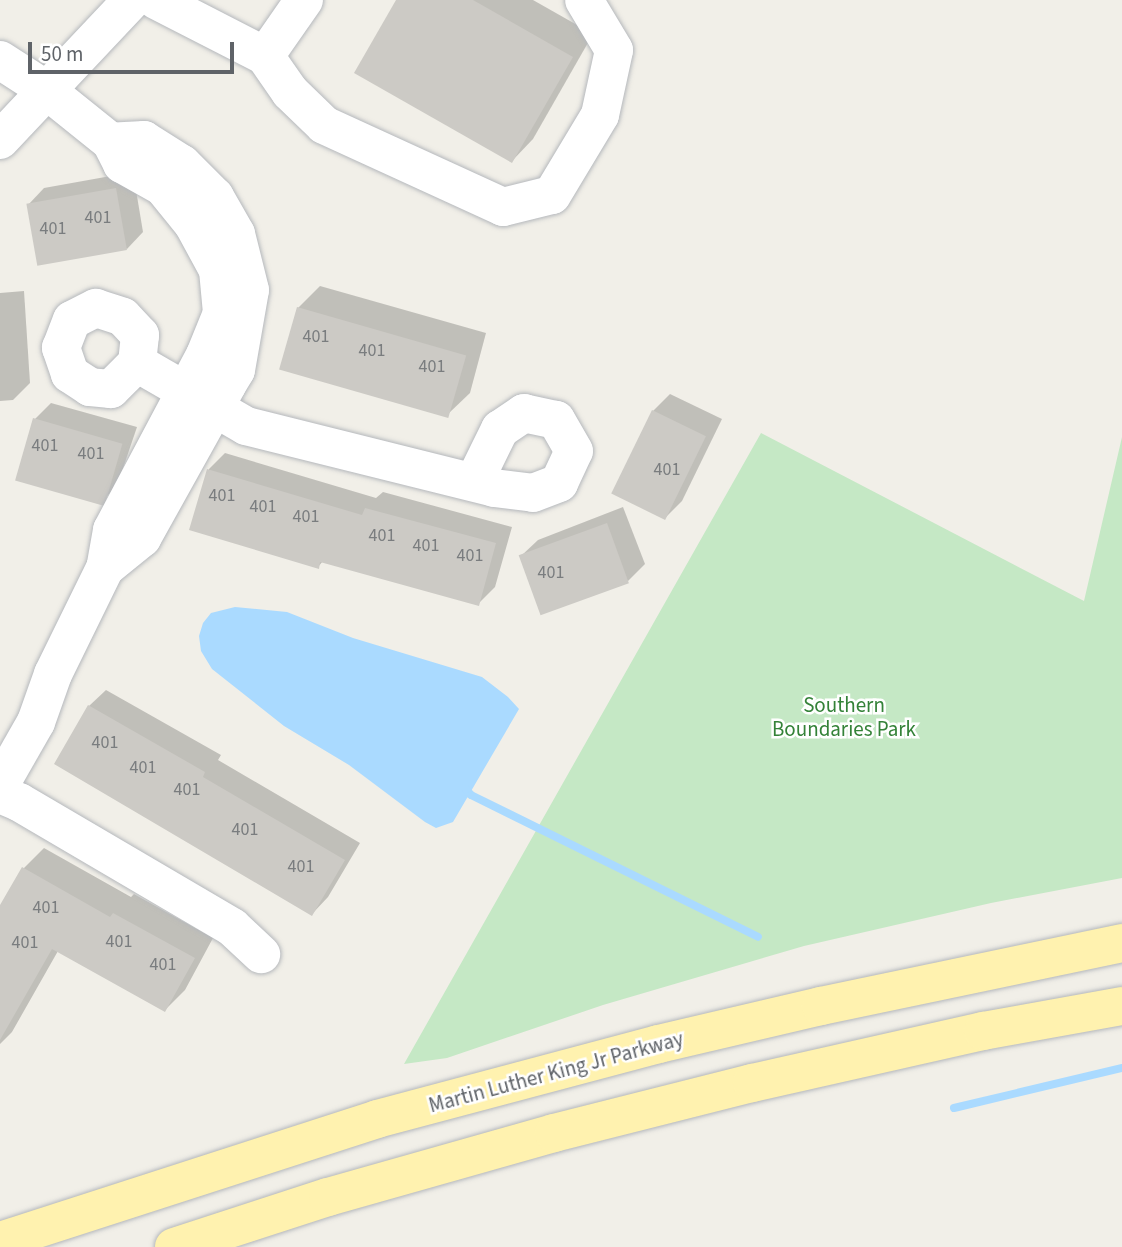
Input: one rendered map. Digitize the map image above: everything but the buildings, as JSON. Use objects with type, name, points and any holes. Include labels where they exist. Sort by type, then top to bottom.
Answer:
[{"type":"main road","name":"Martin Luther King Jr Parkway","points":[[0,1241],[377,1119],[659,1044],[834,1003],[1122,943]]},
{"type":"main road","points":[[174,1247],[328,1197],[554,1133],[765,1080],[983,1031],[1122,1006]]},
{"type":"street","points":[[0,140],[45,89],[132,0]]},
{"type":"street","points":[[156,0],[265,56],[290,92],[324,125],[503,206],[552,195],[600,116],[614,50],[584,0]]},
{"type":"street","points":[[265,56],[303,0]]},
{"type":"street","points":[[0,61],[45,89],[111,142],[122,164],[163,187],[193,224],[218,270],[222,313],[205,355],[200,401],[113,530],[105,568],[53,674],[36,722],[0,785]]},
{"type":"street","points":[[137,363],[246,426],[474,482]]},
{"type":"street","points":[[0,794],[19,802],[232,927],[261,954]]},
{"type":"green space","name":"Southern Boundaries Park","points":[[761,433],[1084,601],[1122,437],[1122,878],[991,903],[804,946],[603,1005],[447,1058],[404,1064]]},
{"type":"water","points":[[235,607],[287,612],[353,638],[482,677],[508,697],[519,709],[453,822],[436,828],[425,822],[349,765],[284,726],[212,669],[201,651],[199,636],[203,623],[211,613]]},
{"type":"waterway","points":[[465,788],[471,795],[758,937]]},
{"type":"waterway","points":[[954,1108],[1122,1068]]}]
